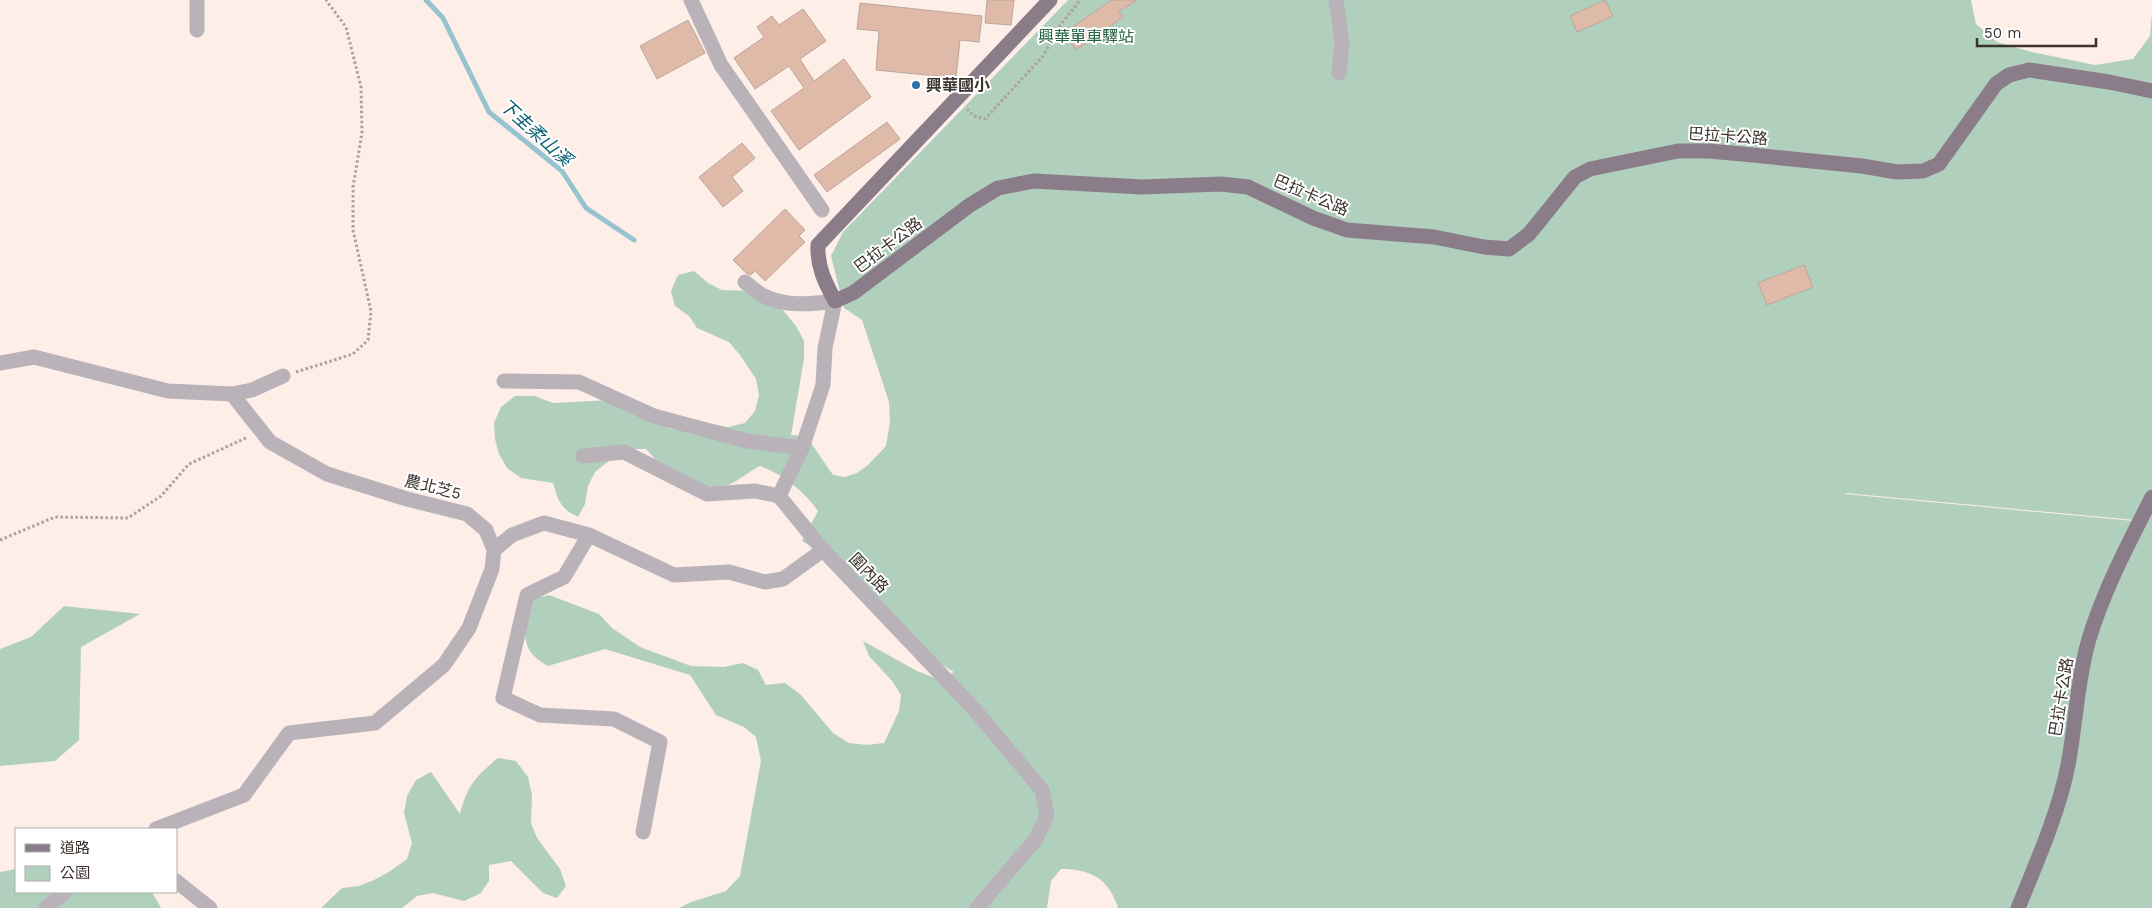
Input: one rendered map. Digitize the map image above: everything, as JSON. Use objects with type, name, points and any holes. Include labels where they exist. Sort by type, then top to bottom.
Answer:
[{"type":"main road","points":[[835,301],[824,281],[817,261],[818,245],[958,100],[1050,0]]},
{"type":"main road","name":"巴拉卡公路","points":[[835,301],[853,293],[970,205],[998,188],[1034,181],[1142,187],[1221,184],[1248,187],[1313,218],[1347,230],[1434,237],[1484,248],[1509,249],[1529,234],[1575,177],[1590,169],[1678,151],[1709,150],[1862,166],[1897,172],[1922,171],[1939,164],[1996,84],[2009,75],[2028,70],[2152,90]]},
{"type":"main road","name":"巴拉卡公路","points":[[2018,908],[2051,824],[2068,767],[2079,680],[2090,638],[2111,581],[2152,497]]},
{"type":"street","points":[[196,0],[197,30]]},
{"type":"street","points":[[690,0],[721,65],[822,210]]},
{"type":"street","points":[[1336,0],[1342,42],[1339,73]]},
{"type":"street","points":[[582,456],[624,452],[707,494],[755,491],[779,496],[802,448],[823,385],[825,348],[835,301],[812,304],[784,302],[765,297],[745,282]]},
{"type":"street","points":[[0,363],[34,357],[168,391],[232,394],[252,390],[283,376]]},
{"type":"street","points":[[504,381],[579,382],[654,416],[747,441],[802,448]]},
{"type":"street","name":"農北芝5","points":[[232,394],[270,442],[327,474],[407,499],[467,514],[486,530],[494,550]]},
{"type":"street","name":"圍內路","points":[[779,496],[823,550],[974,709],[1042,790],[1047,814],[1036,838],[977,908]]},
{"type":"street","points":[[159,828],[244,795],[289,733],[375,723],[444,665],[469,628],[492,569],[494,550],[512,534],[544,523],[589,535],[674,575],[729,572],[765,582],[783,580],[823,550]]},
{"type":"street","points":[[589,535],[564,577],[527,595],[502,698],[540,715],[614,719],[660,742],[643,832]]},
{"type":"street","points":[[178,883],[210,908]]},
{"type":"street","points":[[46,908],[64,893]]},
{"type":"path","points":[[283,376],[353,354],[368,340],[371,311],[353,230],[353,187],[362,133],[361,87],[346,26],[326,0]]},
{"type":"path","points":[[958,100],[974,116],[985,119],[1043,56],[1059,27],[1080,0]]},
{"type":"path","points":[[0,540],[55,517],[128,518],[161,496],[189,464],[261,430]]},
{"type":"green space","points":[[1068,0],[1971,0],[1976,24],[1997,42],[2032,52],[2095,65],[2133,59],[2150,36],[2152,14],[2152,908],[1118,908],[1109,889],[1097,877],[1081,871],[1061,869],[1051,881],[1047,908],[679,908],[691,902],[726,891],[740,876],[761,761],[756,737],[744,727],[716,715],[690,675],[605,649],[548,666],[531,652],[525,637],[532,599],[549,595],[599,614],[612,628],[640,647],[691,666],[724,667],[743,663],[758,670],[766,685],[785,683],[800,694],[833,733],[849,743],[867,745],[884,743],[899,711],[901,695],[893,682],[869,656],[863,641],[917,671],[940,680],[954,672],[940,664],[815,549],[802,541],[818,511],[800,490],[785,478],[769,469],[760,466],[737,481],[722,486],[696,484],[664,469],[646,449],[624,449],[595,472],[588,486],[585,504],[578,517],[561,504],[553,483],[521,478],[507,468],[499,454],[495,439],[494,423],[501,407],[515,396],[535,396],[553,403],[612,400],[671,429],[690,429],[707,423],[728,427],[745,423],[755,411],[759,395],[756,379],[729,342],[697,328],[689,316],[675,306],[671,291],[678,275],[694,271],[708,283],[722,290],[757,291],[773,298],[796,326],[804,341],[804,359],[791,435],[802,436],[811,443],[833,475],[845,477],[857,473],[867,466],[886,446],[890,422],[889,402],[862,320],[844,308],[831,256],[843,232]],"holes":[[[1845,493],[2134,520],[2134,521]]]},
{"type":"green space","points":[[64,606],[140,614],[81,647],[79,740],[55,761],[0,766],[0,649],[31,637]]},
{"type":"green space","points":[[498,758],[516,761],[528,777],[532,795],[531,823],[537,838],[560,869],[566,886],[557,898],[543,893],[511,861],[489,865],[489,881],[481,893],[464,901],[433,893],[417,896],[402,908],[321,908],[342,888],[359,886],[374,880],[407,859],[412,843],[404,813],[407,796],[416,780],[431,772],[460,814],[473,782]]},
{"type":"green space","points":[[15,869],[15,893],[153,893],[161,908],[0,908],[0,872]]},
{"type":"building","points":[[987,0],[1014,0],[1011,25],[985,23]]},
{"type":"building","name":"興華單車驛站","points":[[1112,0],[1137,0],[1119,11],[1123,17],[1076,50],[1064,33]]},
{"type":"building","points":[[1605,0],[1613,16],[1577,32],[1570,16]]},
{"type":"building","points":[[860,3],[982,16],[979,42],[960,40],[956,78],[876,70],[879,31],[857,29]]},
{"type":"building","points":[[803,9],[826,41],[800,59],[814,81],[844,59],[871,97],[799,150],[771,111],[804,88],[789,66],[755,89],[734,58],[764,37],[757,27],[772,16],[779,25]]},
{"type":"building","points":[[688,20],[705,53],[657,79],[640,46]]},
{"type":"building","points":[[887,122],[900,139],[827,192],[814,175]]},
{"type":"building","points":[[742,143],[755,158],[732,177],[743,191],[723,207],[699,177]]},
{"type":"building","points":[[785,209],[805,230],[799,236],[805,242],[765,281],[755,271],[751,275],[746,273],[733,260]]},
{"type":"building","points":[[1804,265],[1813,287],[1767,305],[1758,283]]},
{"type":"waterway","name":"下圭柔山溪","points":[[426,0],[443,18],[489,112],[562,171],[586,208],[634,240]]},
{"type":"place","name":"興華國小","points":[[916,85]]}]
